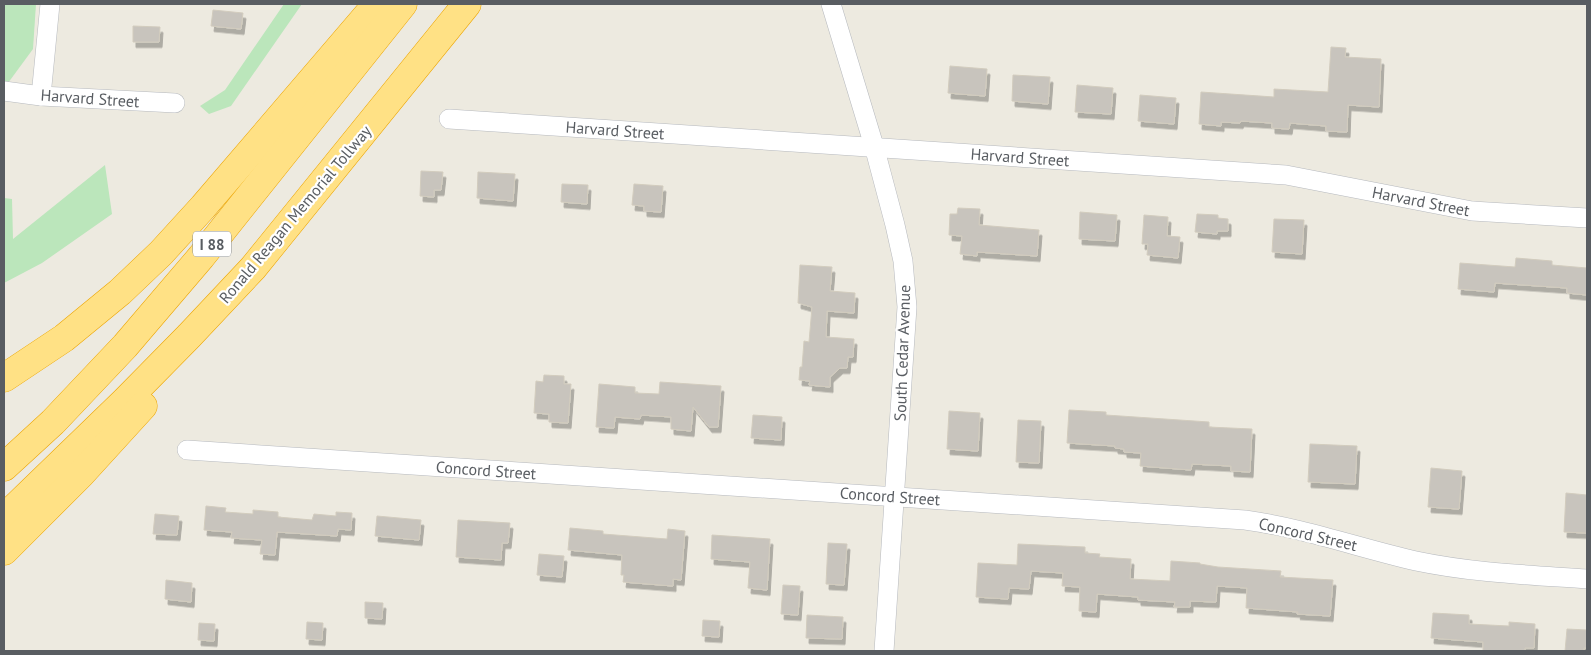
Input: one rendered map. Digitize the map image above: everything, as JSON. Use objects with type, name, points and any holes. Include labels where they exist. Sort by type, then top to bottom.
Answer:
[{"type":"highway","points":[[4,378],[64,338],[120,292],[161,253],[203,207],[377,4]]},
{"type":"highway","name":"I 88","points":[[4,467],[53,422],[125,346],[182,280],[403,4]]},
{"type":"highway","name":"Ronald Reagan Memorial Tollway","points":[[4,518],[190,336],[253,268],[467,4]]},
{"type":"highway","points":[[4,551],[126,427],[253,268]]},
{"type":"street","points":[[41,96],[50,4]]},
{"type":"street","name":"South Cedar Avenue","points":[[831,4],[874,146],[903,261],[907,307],[884,651]]},
{"type":"street","name":"Harvard Street","points":[[4,90],[41,96],[176,104]]},
{"type":"street","name":"Harvard Street","points":[[449,119],[1286,175],[1472,211],[1587,218]]},
{"type":"street","name":"Concord Street","points":[[188,450],[1245,520],[1278,524],[1389,555],[1449,568],[1587,579]]},
{"type":"green space","points":[[4,4],[36,4],[33,49],[8,83],[4,83]]},
{"type":"green space","points":[[284,4],[302,4],[231,106],[209,114],[200,106],[225,90]]},
{"type":"green space","points":[[105,165],[112,214],[42,263],[4,283],[4,198],[12,199],[13,239]]},
{"type":"building","points":[[213,10],[243,13],[241,29],[211,26]]},
{"type":"building","points":[[133,26],[160,27],[159,42],[133,42]]},
{"type":"building","points":[[1331,47],[1346,48],[1345,57],[1381,59],[1379,107],[1348,105],[1347,132],[1326,131],[1326,126],[1290,123],[1289,129],[1272,128],[1272,123],[1241,121],[1240,123],[1221,122],[1221,126],[1199,124],[1201,92],[1274,97],[1274,89],[1328,92]]},
{"type":"building","points":[[950,66],[987,69],[985,96],[948,93]]},
{"type":"building","points":[[1013,75],[1050,77],[1048,104],[1012,101]]},
{"type":"building","points":[[1077,85],[1113,88],[1111,114],[1075,112]]},
{"type":"building","points":[[1140,95],[1176,98],[1174,124],[1138,121]]},
{"type":"building","points":[[421,171],[443,172],[441,190],[434,190],[434,197],[420,196]]},
{"type":"building","points":[[478,172],[515,174],[513,201],[477,198]]},
{"type":"building","points":[[562,184],[588,185],[587,204],[561,202]]},
{"type":"building","points":[[634,184],[663,186],[661,212],[644,211],[644,206],[632,205]]},
{"type":"building","points":[[958,208],[980,209],[979,225],[1039,230],[1037,256],[977,252],[977,256],[960,254],[962,236],[949,235],[950,214],[957,214]]},
{"type":"building","points":[[1080,212],[1117,215],[1115,241],[1079,239]]},
{"type":"building","points":[[1197,214],[1218,215],[1218,218],[1228,219],[1228,231],[1217,231],[1217,234],[1195,232]]},
{"type":"building","points":[[1144,215],[1168,217],[1167,236],[1180,237],[1178,258],[1147,255],[1148,244],[1142,244]]},
{"type":"building","points":[[1274,219],[1304,220],[1302,254],[1272,252]]},
{"type":"building","points":[[1516,258],[1552,261],[1552,265],[1587,268],[1587,295],[1567,293],[1567,288],[1495,283],[1494,292],[1458,289],[1460,263],[1515,267]]},
{"type":"building","points":[[800,265],[832,267],[830,291],[855,293],[854,313],[827,311],[826,337],[854,339],[853,357],[848,357],[847,368],[840,368],[830,377],[830,387],[809,385],[810,381],[799,380],[804,341],[809,342],[812,307],[798,303]]},
{"type":"building","points":[[544,375],[564,376],[564,384],[571,384],[568,423],[549,422],[549,414],[534,413],[536,381],[543,382]]},
{"type":"building","points":[[660,382],[721,386],[718,427],[709,427],[693,407],[691,431],[671,429],[671,417],[641,415],[640,419],[615,417],[614,428],[596,427],[599,384],[635,387],[635,393],[659,394]]},
{"type":"building","points":[[1069,410],[1106,412],[1106,415],[1209,422],[1209,427],[1252,429],[1250,472],[1231,471],[1231,466],[1192,464],[1191,470],[1140,466],[1141,453],[1124,452],[1124,449],[1115,448],[1115,446],[1067,443]]},
{"type":"building","points":[[949,411],[980,413],[978,451],[947,449]]},
{"type":"building","points":[[753,415],[782,417],[781,440],[751,438]]},
{"type":"building","points":[[1018,420],[1041,421],[1039,463],[1016,462]]},
{"type":"building","points":[[1310,444],[1357,446],[1355,484],[1308,482]]},
{"type":"building","points":[[1431,468],[1462,471],[1459,509],[1428,507]]},
{"type":"building","points":[[1566,493],[1587,495],[1587,533],[1564,532]]},
{"type":"building","points":[[206,506],[226,508],[225,512],[253,514],[253,510],[278,512],[278,517],[312,520],[314,514],[336,516],[336,512],[352,513],[351,530],[338,529],[337,536],[277,532],[275,555],[260,554],[262,540],[231,538],[232,532],[204,530]]},
{"type":"building","points":[[155,514],[179,516],[177,535],[153,534]]},
{"type":"building","points":[[377,516],[421,520],[419,540],[375,536]]},
{"type":"building","points":[[458,520],[510,523],[508,543],[502,543],[501,560],[456,557]]},
{"type":"building","points":[[570,528],[603,531],[603,534],[667,539],[668,529],[685,531],[681,580],[673,579],[673,586],[623,582],[624,575],[621,575],[622,555],[568,550]]},
{"type":"building","points":[[712,535],[770,539],[767,590],[748,588],[750,562],[711,559]]},
{"type":"building","points":[[828,543],[847,544],[844,585],[826,584]]},
{"type":"building","points":[[1018,544],[1085,547],[1085,553],[1100,554],[1099,557],[1131,559],[1130,579],[1170,581],[1171,561],[1200,563],[1218,567],[1281,571],[1280,577],[1333,580],[1330,616],[1246,608],[1247,588],[1217,586],[1216,602],[1190,601],[1190,607],[1174,607],[1175,602],[1138,600],[1138,597],[1097,594],[1096,612],[1079,611],[1080,587],[1062,586],[1063,573],[1031,571],[1029,589],[1009,588],[1008,599],[976,597],[978,563],[1017,565]]},
{"type":"building","points":[[539,554],[564,556],[562,577],[537,575]]},
{"type":"building","points":[[166,580],[192,583],[191,602],[165,599]]},
{"type":"building","points":[[783,585],[800,586],[798,615],[781,614]]},
{"type":"building","points":[[365,602],[383,603],[382,619],[365,618]]},
{"type":"building","points":[[1433,613],[1469,615],[1469,624],[1509,626],[1509,622],[1535,624],[1534,648],[1525,648],[1525,651],[1483,651],[1483,642],[1431,638]]},
{"type":"building","points":[[807,615],[843,617],[842,639],[806,638]]},
{"type":"building","points":[[703,620],[720,621],[719,637],[702,636]]},
{"type":"building","points":[[307,622],[323,623],[322,640],[306,639]]},
{"type":"building","points":[[199,623],[215,624],[214,641],[198,640]]},
{"type":"building","points":[[1567,629],[1587,630],[1587,648],[1584,648],[1584,651],[1565,651]]}]
